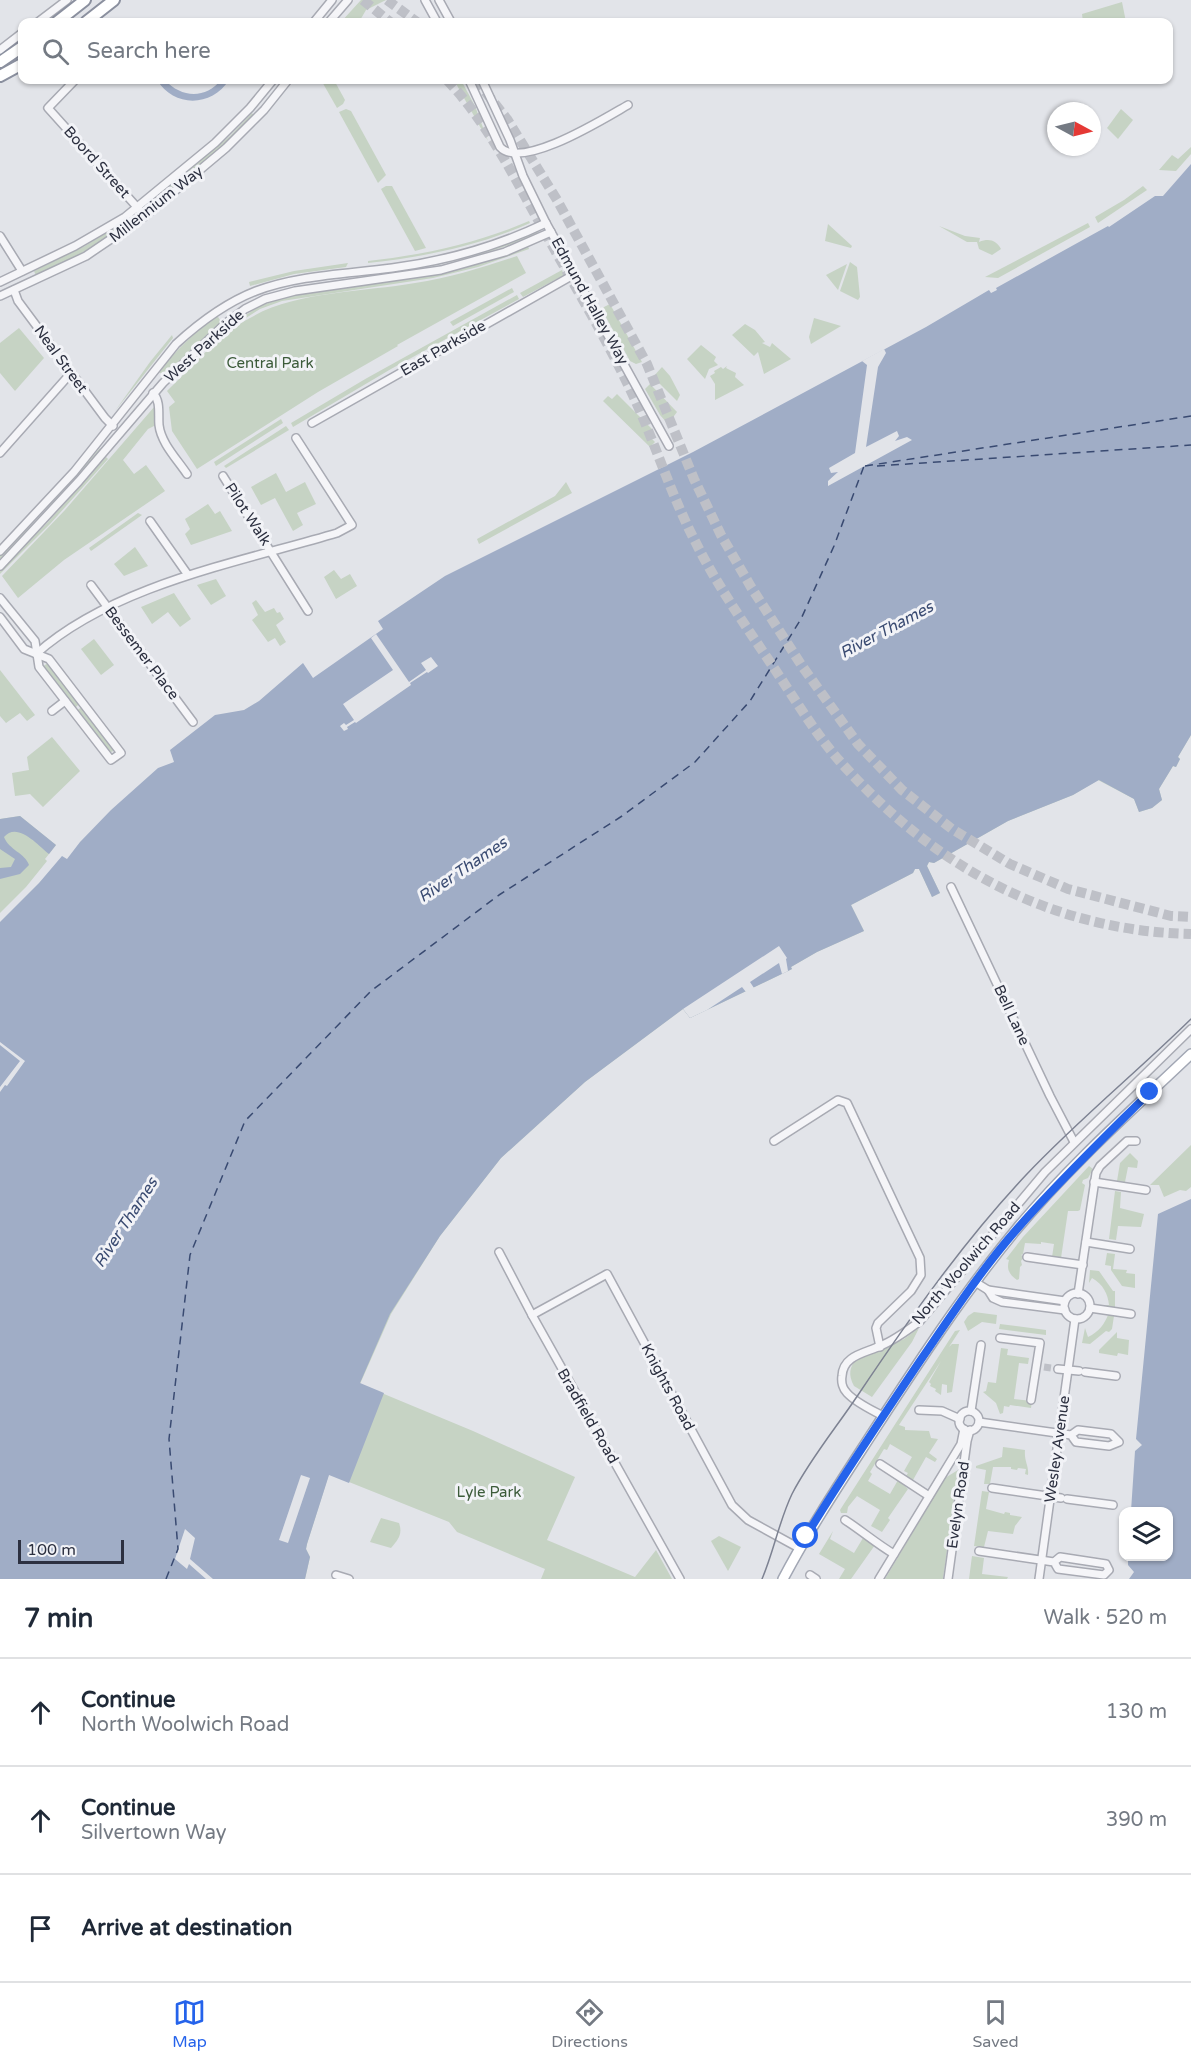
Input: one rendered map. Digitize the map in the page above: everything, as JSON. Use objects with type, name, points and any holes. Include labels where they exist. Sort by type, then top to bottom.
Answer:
[{"type":"highway","points":[[62,18],[85,0]]},
{"type":"highway","points":[[91,18],[114,0]]},
{"type":"highway","points":[[101,10],[119,0]]},
{"type":"highway","points":[[0,62],[18,50]]},
{"type":"highway","points":[[0,76],[18,66]]},
{"type":"main road","points":[[783,1579],[799,1548],[883,1416],[975,1282],[1059,1181],[1191,1053]]},
{"type":"street","points":[[43,18],[67,0]]},
{"type":"street","points":[[317,18],[332,0]]},
{"type":"street","points":[[332,18],[348,0]]},
{"type":"street","points":[[425,0],[435,18]]},
{"type":"street","points":[[439,0],[449,18]]},
{"type":"street","points":[[0,50],[18,36]]},
{"type":"street","name":"Boord Street","points":[[71,84],[48,108],[145,216]]},
{"type":"street","name":"Millennium Way","points":[[0,282],[90,238],[137,207],[215,143],[256,102],[270,84]]},
{"type":"street","name":"Millennium Way","points":[[0,297],[86,256],[145,216],[226,148],[264,110],[285,84]]},
{"type":"street","points":[[471,84],[500,147],[504,152],[516,154],[547,148],[628,105]]},
{"type":"street","name":"Edmund Halley Way","points":[[484,84],[516,154],[523,176],[546,223],[669,446]]},
{"type":"street","points":[[256,102],[264,110]]},
{"type":"street","name":"West Parkside","points":[[0,551],[59,489],[113,426],[163,360],[196,326],[218,310],[256,291],[300,280],[435,260],[484,248],[546,223]]},
{"type":"street","name":"West Parkside","points":[[0,566],[79,481],[153,393],[226,323],[245,309],[265,299],[295,291],[441,270],[505,252],[551,232]]},
{"type":"street","points":[[0,236],[22,271]]},
{"type":"street","name":"East Parkside","points":[[312,423],[575,274]]},
{"type":"street","name":"Neal Street","points":[[14,290],[18,301],[113,426]]},
{"type":"street","points":[[0,453],[71,373]]},
{"type":"street","points":[[137,395],[148,392],[156,396],[162,437],[187,474]]},
{"type":"street","points":[[36,654],[48,643],[108,607],[188,575],[337,533],[352,525],[296,438]]},
{"type":"street","name":"Pilot Walk","points":[[224,476],[308,611]]},
{"type":"street","points":[[150,521],[188,575]]},
{"type":"street","name":"Bessemer Place","points":[[91,585],[193,722]]},
{"type":"street","points":[[0,598],[34,640],[36,654],[39,667],[111,760],[121,753],[49,659],[36,654],[24,649],[0,617]]},
{"type":"street","points":[[52,711],[65,701]]},
{"type":"street","name":"Bell Lane","points":[[951,887],[1074,1142]]},
{"type":"street","name":"North Woolwich Road","points":[[883,1416],[849,1395],[844,1389],[842,1372],[849,1360],[880,1347],[906,1332],[927,1313],[1045,1172],[1191,1029]]},
{"type":"street","points":[[774,1141],[838,1100],[847,1103],[920,1258],[921,1275],[911,1291],[878,1323],[876,1333],[880,1347]]},
{"type":"street","points":[[1078,1294],[1096,1173],[1100,1166],[1127,1141],[1136,1141]]},
{"type":"street","points":[[1094,1182],[1146,1190]]},
{"type":"street","points":[[1086,1242],[1130,1249]]},
{"type":"street","name":"Bradfield Road","points":[[499,1252],[531,1315],[680,1579]]},
{"type":"street","points":[[1028,1257],[1083,1265]]},
{"type":"street","name":"Knights Road","points":[[531,1315],[607,1274],[732,1505],[748,1520],[799,1548]]},
{"type":"street","points":[[975,1282],[988,1290],[993,1298],[1002,1302],[1065,1310]]},
{"type":"street","points":[[988,1290],[1001,1290],[1065,1301]]},
{"type":"street","points":[[1078,1294],[1088,1300],[1090,1308],[1086,1316],[1075,1319],[1068,1316],[1065,1301],[1071,1295],[1078,1294]]},
{"type":"street","points":[[1090,1308],[1131,1314]]},
{"type":"street","name":"Wesley Avenue","points":[[1039,1579],[1075,1319]]},
{"type":"street","points":[[1000,1338],[1040,1343],[1040,1367],[1031,1400]]},
{"type":"street","points":[[971,1411],[981,1345]]},
{"type":"street","points":[[1058,1369],[1116,1376]]},
{"type":"street","points":[[919,1410],[942,1411],[960,1419]]},
{"type":"street","points":[[971,1411],[978,1416],[979,1422],[976,1428],[967,1429],[960,1424],[960,1419],[965,1412],[971,1411]]},
{"type":"street","points":[[979,1422],[1071,1435],[1078,1430],[1111,1434],[1119,1442],[1109,1446],[1076,1442],[1071,1435]]},
{"type":"street","points":[[879,1579],[961,1444],[967,1429]]},
{"type":"street","name":"Evelyn Road","points":[[948,1579],[967,1429]]},
{"type":"street","points":[[943,1473],[964,1462]]},
{"type":"street","points":[[880,1464],[929,1496]]},
{"type":"street","points":[[992,1488],[1113,1505]]},
{"type":"street","points":[[845,1520],[894,1554]]},
{"type":"street","points":[[979,1551],[1054,1562],[1060,1557],[1106,1564],[1109,1570],[1104,1575],[1058,1569],[1054,1562]]},
{"type":"street","points":[[336,1575],[349,1579]]},
{"type":"green space","points":[[361,0],[386,0],[366,10],[361,18],[345,18]]},
{"type":"green space","points":[[1122,2],[1125,18],[1082,18],[1082,14]]},
{"type":"green space","points":[[323,84],[336,84],[345,100],[337,108]]},
{"type":"green space","points":[[456,84],[463,84],[475,106],[488,141]]},
{"type":"green space","points":[[346,109],[351,111],[386,175],[378,183],[339,112]]},
{"type":"green space","points":[[1121,109],[1133,120],[1118,139],[1107,128]]},
{"type":"green space","points":[[252,113],[254,116],[232,138],[169,192],[167,189],[230,136]]},
{"type":"green space","points":[[1191,147],[1191,154],[1176,171],[1159,170],[1172,155],[1178,159]]},
{"type":"green space","points":[[392,186],[426,248],[415,251],[381,189]]},
{"type":"green space","points":[[1143,186],[1147,190],[1098,223],[1095,217]]},
{"type":"green space","points":[[127,220],[129,223],[77,256],[36,276],[34,271],[85,246]]},
{"type":"green space","points":[[529,221],[530,223],[511,231],[471,244],[430,254],[368,263],[368,261],[450,247],[490,236]]},
{"type":"green space","points":[[1088,223],[1090,227],[998,278],[985,277]]},
{"type":"green space","points":[[828,224],[852,246],[851,248],[825,241]]},
{"type":"green space","points":[[939,226],[965,236],[980,238],[979,242],[992,241],[1001,249],[992,255],[979,249],[977,242],[967,242]]},
{"type":"green space","points":[[537,231],[538,233],[517,242],[473,256],[429,267],[361,278],[363,275],[430,265],[474,254]]},
{"type":"green space","points":[[528,246],[529,249],[478,267],[433,278],[282,301],[260,309],[232,327],[231,325],[258,307],[281,298],[436,273],[497,258]]},
{"type":"green space","name":"Central Park","points":[[517,256],[526,273],[318,392],[197,469],[172,431],[169,407],[175,402],[167,391],[227,333],[250,318],[268,309],[309,297],[428,281],[467,272]]},
{"type":"green space","points":[[850,262],[857,267],[860,297],[858,300],[840,291]]},
{"type":"green space","points":[[348,263],[346,267],[294,274],[250,286],[249,282],[294,271]]},
{"type":"green space","points":[[847,264],[838,290],[826,275]]},
{"type":"green space","points":[[562,270],[564,275],[523,297],[520,293]]},
{"type":"green space","points":[[512,288],[514,292],[453,326],[450,322]]},
{"type":"green space","points":[[517,295],[519,299],[391,369],[293,427],[291,423],[367,378]]},
{"type":"green space","points":[[610,304],[642,362],[636,364],[630,361],[602,310]]},
{"type":"green space","points":[[217,315],[221,322],[158,382],[163,375],[159,372],[172,356]]},
{"type":"green space","points":[[814,318],[841,326],[811,344],[809,337]]},
{"type":"green space","points":[[745,324],[755,330],[765,342],[762,343],[770,347],[772,343],[791,359],[764,374],[758,352],[754,356],[732,335]]},
{"type":"green space","points":[[19,328],[44,358],[15,391],[0,373],[0,343]]},
{"type":"green space","points":[[172,335],[173,338],[115,411],[150,362]]},
{"type":"green space","points":[[701,345],[716,357],[714,361],[718,365],[709,369],[705,379],[687,359]]},
{"type":"green space","points":[[727,366],[726,368],[736,373],[735,377],[744,385],[715,400],[715,384],[710,376],[715,373],[714,371]]},
{"type":"green space","points":[[662,367],[670,376],[680,395],[677,401],[653,377]]},
{"type":"green space","points":[[650,384],[677,412],[668,424],[645,389]]},
{"type":"green space","points":[[617,394],[652,429],[647,434],[655,442],[650,447],[603,401],[608,396],[612,399]]},
{"type":"green space","points":[[155,406],[156,425],[148,429],[123,460],[134,474],[146,465],[165,491],[64,560],[18,598],[2,576],[65,510]]},
{"type":"green space","points":[[281,419],[283,423],[216,466],[214,462]]},
{"type":"green space","points":[[286,426],[289,430],[226,468],[224,466]]},
{"type":"green space","points":[[100,448],[101,450],[40,518],[0,559],[0,556],[39,517]]},
{"type":"green space","points":[[106,457],[108,459],[50,524],[0,574],[0,571]]},
{"type":"green space","points":[[276,473],[286,492],[305,482],[316,504],[297,513],[303,525],[293,531],[275,498],[261,505],[251,487]]},
{"type":"green space","points":[[566,482],[572,493],[479,544],[477,539],[555,496]]},
{"type":"green space","points":[[208,504],[215,514],[220,511],[232,531],[191,545],[185,534],[190,529],[185,519]]},
{"type":"green space","points":[[138,513],[142,515],[91,551],[89,548]]},
{"type":"green space","points":[[135,547],[148,566],[124,576],[114,564]]},
{"type":"green space","points":[[334,570],[341,579],[350,574],[357,586],[336,599],[324,577]]},
{"type":"green space","points":[[216,579],[226,596],[211,605],[197,585]]},
{"type":"green space","points":[[174,593],[191,619],[180,627],[168,612],[152,624],[141,607]]},
{"type":"green space","points":[[256,600],[265,612],[274,608],[284,619],[276,625],[286,642],[280,646],[275,638],[268,642],[252,620],[258,615],[252,603]]},
{"type":"green space","points":[[94,639],[114,665],[101,675],[81,649]]},
{"type":"green space","points":[[48,663],[79,704],[75,708],[42,667]]},
{"type":"green space","points":[[0,670],[35,715],[27,721],[20,713],[6,723],[0,716]]},
{"type":"green space","points":[[82,707],[114,749],[112,752],[106,750],[76,711]]},
{"type":"green space","name":"Lyle Park","points":[[1191,735],[1178,757],[1180,759],[1176,767],[1173,766],[1159,789],[1162,800],[1152,808],[1139,812],[1134,799],[1098,780],[1073,795],[1008,821],[934,863],[929,862],[927,866],[940,893],[932,897],[919,869],[915,869],[913,873],[851,905],[864,931],[817,952],[791,967],[792,969],[690,1018],[683,1009],[585,1082],[501,1158],[440,1236],[391,1314],[360,1384],[575,1477],[547,1540],[635,1577],[656,1550],[672,1579],[541,1579],[545,1569],[457,1532],[449,1522],[329,1474],[307,1544],[306,1549],[310,1557],[305,1579],[222,1579],[439,1180],[802,916]]},
{"type":"green space","points":[[52,737],[80,771],[43,807],[30,794],[15,796],[12,773],[29,770],[27,757]]},
{"type":"green space","points":[[20,816],[56,845],[45,859],[47,861],[26,887],[0,913],[0,819]]},
{"type":"green space","points":[[1191,1145],[1191,1187],[1186,1191],[1180,1190],[1164,1197],[1159,1185],[1150,1185]]},
{"type":"green space","points":[[1130,1153],[1138,1161],[1137,1168],[1128,1167],[1125,1182],[1117,1181],[1120,1163]]},
{"type":"green space","points":[[1089,1166],[1093,1169],[1082,1183],[1085,1185],[1080,1210],[1068,1211],[1061,1258],[1052,1257],[1054,1244],[1025,1243],[1021,1255],[1024,1257],[1017,1280],[1009,1272],[1009,1260],[1006,1259],[1023,1237]]},
{"type":"green space","points":[[1115,1191],[1121,1192],[1120,1208],[1144,1214],[1141,1227],[1118,1226],[1116,1240],[1109,1239]]},
{"type":"green space","points":[[1107,1253],[1115,1254],[1113,1269],[1127,1270],[1126,1273],[1135,1274],[1135,1288],[1122,1286],[1111,1270],[1111,1266],[1105,1265]]},
{"type":"green space","points":[[1090,1270],[1099,1271],[1115,1291],[1115,1308],[1100,1306],[1109,1305],[1107,1297],[1096,1280],[1092,1278],[1089,1283]]},
{"type":"green space","points":[[974,1312],[997,1315],[996,1324],[982,1322],[968,1331],[964,1322]]},
{"type":"green space","points":[[1108,1315],[1114,1316],[1112,1329],[1090,1344],[1082,1343],[1085,1328],[1088,1337],[1101,1327]]},
{"type":"green space","points":[[1000,1324],[1046,1330],[1046,1335],[999,1329]]},
{"type":"green space","points":[[919,1328],[912,1342],[872,1397],[854,1386],[850,1371],[858,1358],[904,1339]]},
{"type":"green space","points":[[960,1330],[949,1347],[952,1344],[959,1344],[952,1392],[947,1393],[947,1385],[942,1384],[941,1395],[930,1386],[929,1382],[941,1361],[899,1425],[905,1427],[905,1430],[929,1431],[931,1438],[938,1439],[929,1453],[937,1459],[935,1462],[926,1457],[913,1480],[906,1476],[908,1473],[904,1471],[912,1457],[890,1444],[887,1450],[884,1449],[870,1472],[872,1474],[868,1481],[890,1494],[898,1480],[908,1489],[888,1518],[890,1520],[882,1532],[871,1526],[880,1510],[857,1496],[848,1507],[847,1513],[841,1513],[840,1510],[955,1331]]},
{"type":"green space","points":[[1117,1332],[1117,1338],[1129,1340],[1128,1355],[1099,1353],[1099,1350]]},
{"type":"green space","points":[[1001,1348],[1008,1349],[1007,1355],[1029,1358],[1028,1364],[1019,1363],[1014,1399],[1032,1401],[1031,1408],[1004,1406],[1003,1413],[1000,1414],[996,1403],[983,1392],[986,1391],[988,1382],[996,1383]]},
{"type":"green space","points":[[1003,1447],[1025,1450],[1028,1475],[1025,1474],[1026,1469],[993,1467],[990,1484],[984,1484],[986,1470],[976,1468],[976,1466],[1002,1457]]},
{"type":"green space","points":[[958,1470],[943,1579],[885,1579],[945,1478]]},
{"type":"green space","points":[[982,1491],[989,1492],[986,1509],[1022,1517],[1015,1526],[1013,1534],[988,1531],[984,1547],[974,1546]]},
{"type":"green space","points":[[381,1518],[399,1523],[399,1537],[391,1548],[370,1542]]},
{"type":"green space","points":[[833,1531],[830,1539],[854,1553],[863,1538],[875,1545],[851,1579],[839,1579],[845,1569],[819,1554]]},
{"type":"green space","points":[[719,1536],[741,1547],[728,1571],[711,1541]]},
{"type":"green space","points":[[972,1556],[984,1558],[982,1574],[1008,1577],[1007,1579],[969,1579]]},
{"type":"water","points":[[160,84],[169,84],[178,90],[193,94],[208,91],[217,84],[226,84],[213,95],[193,101],[173,96]]},
{"type":"water","name":"River Thames","points":[[1191,164],[1191,735],[1178,757],[1180,759],[1176,767],[1173,766],[1159,789],[1162,800],[1152,808],[1139,812],[1134,799],[1099,780],[1073,795],[1008,821],[934,863],[929,862],[927,866],[940,893],[932,897],[919,869],[915,869],[913,873],[851,905],[864,931],[817,952],[791,967],[792,969],[690,1018],[683,1009],[585,1082],[501,1158],[440,1236],[390,1314],[360,1383],[384,1393],[349,1483],[329,1475],[307,1544],[306,1549],[310,1557],[305,1579],[0,1579],[0,922],[62,856],[67,859],[111,810],[158,768],[174,762],[170,750],[215,715],[244,710],[259,701],[303,663],[313,678],[383,629],[378,621],[445,576],[693,452],[926,327],[989,290],[991,293],[997,290],[996,288],[1109,227],[1155,196],[1163,196]]},
{"type":"water","points":[[20,816],[56,845],[49,854],[27,836],[15,832],[9,833],[4,837],[6,841],[24,857],[29,865],[20,874],[0,879],[0,868],[11,867],[15,859],[0,849],[0,819]]},
{"type":"water","points":[[1191,1199],[1191,1579],[1129,1579],[1134,1572],[1128,1565],[1128,1561],[1173,1561],[1173,1507],[1131,1507],[1135,1451],[1142,1445],[1136,1439],[1158,1214]]},
{"type":"pier","points":[[884,349],[886,353],[878,367],[866,447],[897,431],[899,436],[895,441],[907,437],[912,440],[828,486],[828,481],[838,472],[831,473],[829,468],[855,453],[867,365],[862,361]]},
{"type":"pier","points":[[376,634],[409,682],[426,670],[421,663],[431,657],[438,666],[410,683],[411,685],[344,731],[340,726],[354,720],[343,704],[393,670],[371,638]]},
{"type":"pier","points":[[779,946],[787,958],[788,971],[782,974],[779,963],[750,982],[754,988],[746,992],[742,987],[707,1010],[690,1018],[683,1009]]},
{"type":"pier","points":[[0,1042],[25,1061],[0,1092],[0,1087],[20,1061],[0,1045]]},
{"type":"pier","points":[[301,1475],[310,1478],[288,1543],[279,1540]]},
{"type":"pier","points":[[185,1529],[195,1538],[190,1559],[213,1579],[206,1579],[189,1564],[187,1569],[175,1559]]},
{"type":"ferry route","points":[[865,466],[1191,416]]},
{"type":"ferry route","points":[[877,466],[1191,445]]},
{"type":"ferry route","points":[[166,1579],[178,1549],[169,1439],[190,1255],[245,1121],[371,991],[499,895],[622,816],[695,762],[750,701],[801,619],[834,546],[864,466]]},
{"type":"tunnel","points":[[363,0],[385,18]]},
{"type":"tunnel","points":[[387,0],[412,18]]},
{"type":"tunnel","points":[[451,84],[476,115],[502,155],[600,331],[639,408],[670,485],[704,559],[807,718],[845,767],[881,803],[918,835],[958,863],[1000,887],[1045,906],[1091,921],[1140,930],[1191,934]]},
{"type":"tunnel","points":[[479,84],[507,119],[557,200],[647,364],[694,479],[721,535],[751,587],[802,666],[858,744],[902,790],[952,829],[1010,864],[1068,889],[1171,916],[1191,917]]},
{"type":"tunnel","points":[[1044,1367],[1058,1369]]},
{"type":"tram line","points":[[762,1579],[787,1504],[799,1481],[897,1338],[959,1254],[1026,1175],[1191,1019]]},
{"type":"route","points":[[806,1536],[883,1416],[989,1264],[1059,1181],[1150,1092]]}]
